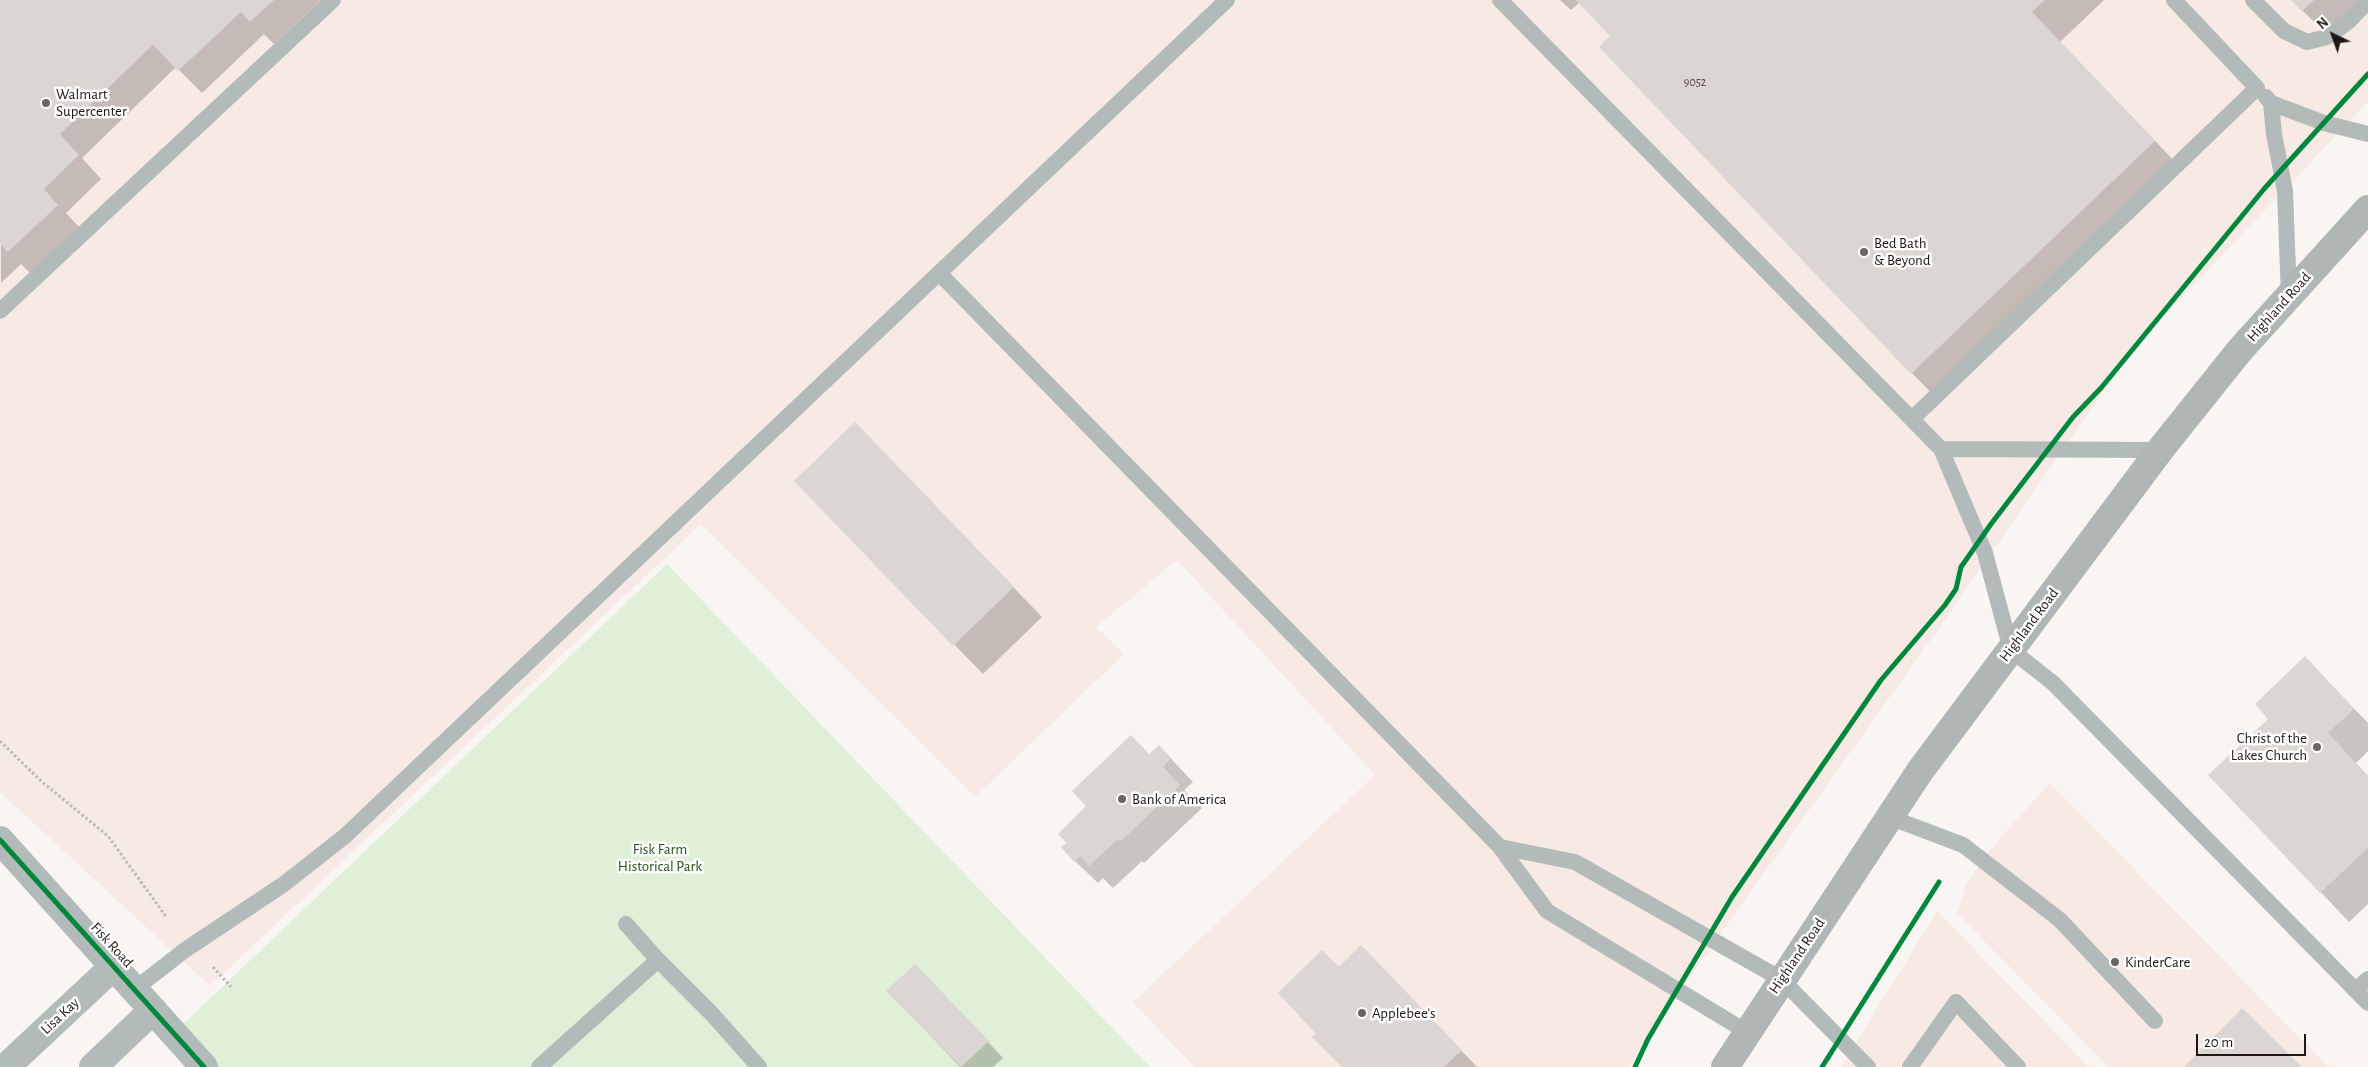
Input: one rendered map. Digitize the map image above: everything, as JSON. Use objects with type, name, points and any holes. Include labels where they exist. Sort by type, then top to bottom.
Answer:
[{"type":"highway","name":"Highland Road","points":[[1725,1067],[1781,979],[1920,771],[2160,450],[2240,350],[2368,209]]},
{"type":"street","name":"Fisk Road","points":[[0,840],[204,1067]]},
{"type":"street","name":"Lisa Kay","points":[[6,1067],[114,966]]},
{"type":"street","points":[[93,1067],[154,1010]]},
{"type":"lane","points":[[0,311],[333,0]]},
{"type":"lane","points":[[135,989],[185,950],[284,884],[345,836],[1227,0]]},
{"type":"lane","points":[[1500,0],[1941,449],[1985,553],[2011,650],[2054,683],[2368,1004]]},
{"type":"lane","points":[[2174,0],[2271,103],[2334,127],[2368,134]]},
{"type":"lane","points":[[2253,0],[2284,31],[2308,42],[2327,37],[2349,21],[2368,1]]},
{"type":"lane","points":[[1912,419],[2258,88]]},
{"type":"lane","points":[[2271,103],[2274,134],[2285,192],[2289,296]]},
{"type":"lane","points":[[939,274],[1500,847],[1547,911],[1747,1032]]},
{"type":"lane","points":[[1941,449],[2160,450]]},
{"type":"lane","points":[[1889,818],[1963,845],[2060,920],[2155,1021]]},
{"type":"lane","points":[[1500,847],[1575,862],[1781,979],[1868,1067]]},
{"type":"lane","points":[[626,924],[658,960],[712,1014],[759,1067]]},
{"type":"lane","points":[[538,1067],[658,960]]},
{"type":"lane","points":[[2355,990],[2368,979]]},
{"type":"lane","points":[[1910,1067],[1956,1002],[2018,1067]]},
{"type":"path","points":[[0,741],[42,782],[108,836],[167,918]]},
{"type":"path","points":[[213,967],[231,987]]},
{"type":"shaded area","points":[[0,0],[2368,0],[2368,102],[2133,349],[1930,641],[1658,1021],[1629,1067],[1194,1067],[1133,1002],[1375,775],[1177,560],[1096,627],[1124,654],[975,797],[701,524],[210,986],[0,792]]},
{"type":"shaded area","name":"KinderCare","points":[[2050,783],[2329,1067],[2108,1067],[1957,913],[1967,882],[1999,839]]},
{"type":"shaded area","points":[[1937,911],[2089,1067],[1841,1067]]},
{"type":"green space","name":"Fisk Farm Historical Park","points":[[667,564],[1150,1067],[218,1067],[180,1027]]},
{"type":"building","name":"Walmart Supercenter","points":[[0,0],[274,0],[250,22],[241,12],[178,71],[153,45],[60,134],[79,155],[44,189],[58,205],[8,252],[0,244]]},
{"type":"building","points":[[1576,0],[2045,0],[2032,12],[2155,141],[1911,374],[1599,47],[1610,36]]},
{"type":"building","points":[[2291,0],[2314,0],[2302,11]]},
{"type":"building","points":[[855,422],[1014,587],[953,646],[794,481]]},
{"type":"building","points":[[2305,656],[2354,709],[2328,733],[2368,776],[2368,848],[2320,893],[2208,775],[2268,719],[2255,704]]},
{"type":"building","name":"Bank of America","points":[[1131,735],[1149,754],[1159,745],[1171,758],[1163,767],[1180,785],[1121,841],[1118,839],[1089,866],[1080,856],[1074,862],[1061,847],[1066,843],[1058,834],[1086,806],[1072,791]]},
{"type":"building","name":"Applebee's","points":[[1361,945],[1462,1050],[1444,1067],[1342,1067],[1312,1037],[1316,1034],[1278,993],[1322,950],[1339,967]]},
{"type":"building","points":[[915,964],[989,1041],[961,1067],[886,991]]},
{"type":"building","points":[[2242,1008],[2302,1067],[2184,1067]]},
{"type":"cycle path","points":[[1635,1067],[1648,1039],[1732,897],[1881,680],[1945,605],[1956,589],[1961,567],[1991,524],[2073,417],[2101,388],[2264,189],[2368,74]]},
{"type":"cycle path","points":[[0,840],[204,1067]]},
{"type":"cycle path","points":[[1822,1067],[1939,882]]},
{"type":"place","name":"Walmart Supercenter","points":[[46,103]]},
{"type":"place","name":"Bed Bath & Beyond","points":[[1864,252]]},
{"type":"place","name":"Christ of the Lakes Church","points":[[2317,747]]},
{"type":"place","name":"Bank of America","points":[[1122,799]]},
{"type":"place","name":"KinderCare","points":[[2115,962]]},
{"type":"place","name":"Applebee's","points":[[1362,1013]]}]
